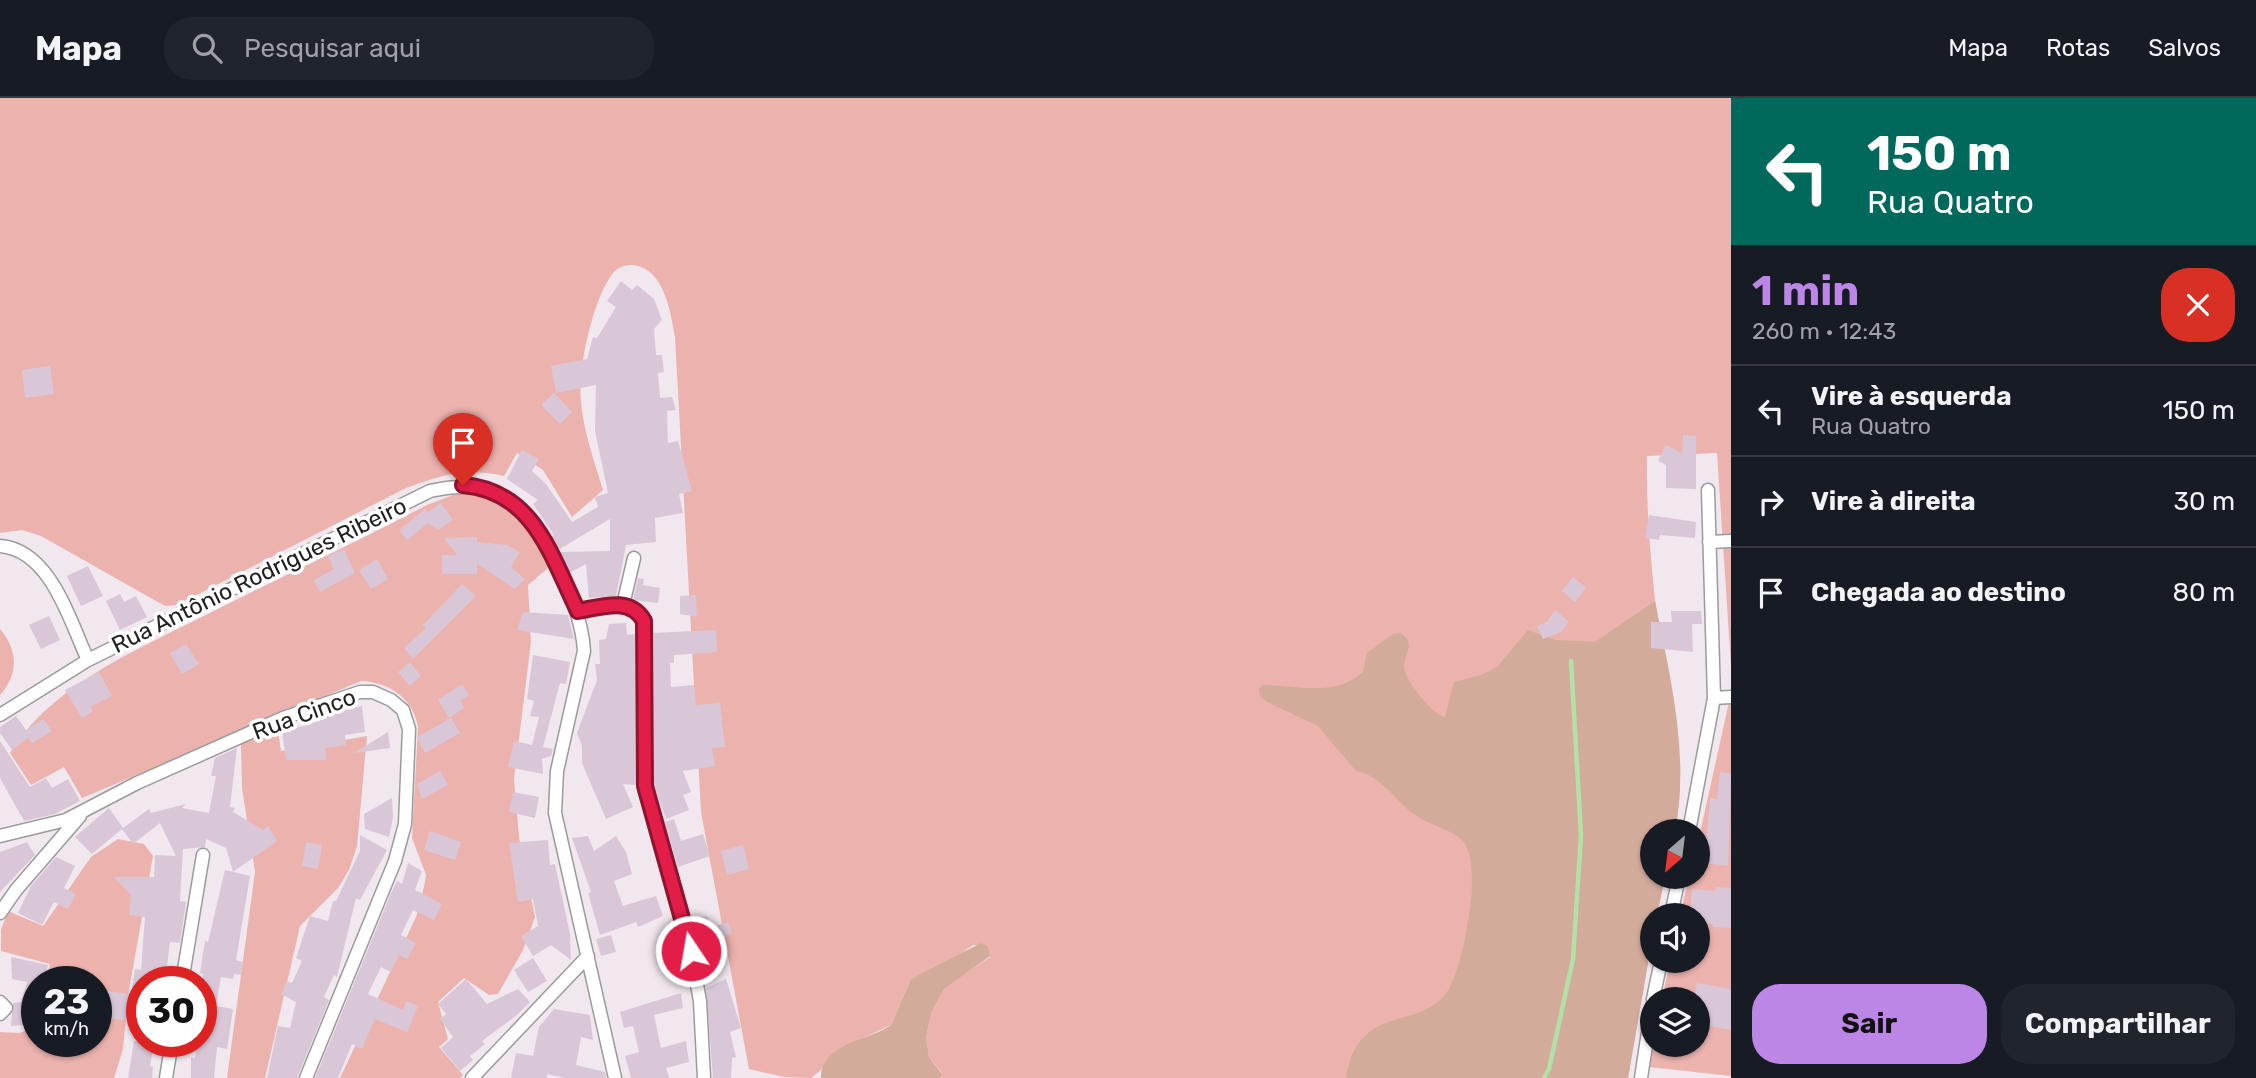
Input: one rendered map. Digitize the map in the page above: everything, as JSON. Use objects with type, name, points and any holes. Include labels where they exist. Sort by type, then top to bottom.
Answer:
[{"type":"street","name":"Rua Antônio Rodrigues Ribeiro","points":[[0,715],[89,660],[430,491],[471,486],[493,490],[519,507],[538,530],[578,611],[584,651],[554,792],[560,838],[615,1078]]},
{"type":"street","points":[[1691,819],[1714,698],[1707,490]]},
{"type":"street","points":[[1709,542],[1731,541]]},
{"type":"street","points":[[0,546],[23,553],[44,573],[58,594],[89,660]]},
{"type":"street","points":[[623,605],[634,558]]},
{"type":"street","points":[[578,611],[623,605],[636,610],[644,621],[645,786],[686,926],[700,1002],[704,1078]]},
{"type":"street","name":"Rua Cinco","points":[[0,836],[66,820],[137,783],[283,718],[351,695],[378,694],[403,710],[409,729],[405,824],[400,847],[306,1078]]},
{"type":"street","points":[[1714,698],[1731,697]]},
{"type":"street","points":[[0,913],[16,890],[85,811]]},
{"type":"street","points":[[185,966],[203,855]]},
{"type":"street","points":[[472,1078],[588,956]]},
{"type":"street","points":[[0,1002],[6,1010],[0,1014]]},
{"type":"street","points":[[166,1078],[169,1057]]},
{"type":"street","points":[[1641,1078],[1644,1057]]},
{"type":"shaded area","points":[[0,98],[1731,98],[1731,666],[1717,453],[1647,456],[1655,600],[1674,714],[1680,771],[1677,819],[1640,819],[1640,889],[1662,889],[1660,903],[1640,903],[1640,973],[1646,973],[1644,987],[1640,987],[1640,1009],[1628,1078],[940,1078],[942,1073],[929,1057],[926,1037],[932,1011],[945,987],[990,957],[988,946],[973,945],[952,960],[911,979],[891,1025],[834,1052],[821,1070],[811,1078],[784,1077],[749,1069],[701,812],[675,337],[664,292],[651,273],[642,267],[621,267],[613,273],[591,322],[581,375],[581,404],[586,433],[603,490],[572,517],[543,470],[517,453],[504,476],[466,472],[431,479],[406,488],[177,605],[165,606],[41,536],[22,530],[0,533]]},
{"type":"shaded area","points":[[474,492],[502,504],[521,520],[548,568],[528,585],[531,642],[514,779],[519,837],[535,917],[523,950],[498,994],[489,995],[464,978],[438,1002],[448,1039],[439,1047],[463,1075],[460,1078],[340,1078],[416,917],[424,887],[426,875],[412,838],[418,727],[405,700],[390,688],[361,681],[82,798],[64,767],[31,785],[10,753],[49,707],[73,688],[125,656],[427,505],[453,495]]},
{"type":"shaded area","points":[[1655,601],[1667,658],[1679,744],[1677,819],[1640,819],[1640,889],[1662,889],[1660,903],[1640,903],[1640,973],[1646,973],[1644,987],[1640,987],[1640,1009],[1628,1078],[1346,1078],[1353,1053],[1364,1037],[1378,1027],[1426,1009],[1440,1000],[1451,985],[1470,911],[1472,888],[1468,851],[1457,836],[1415,815],[1380,783],[1365,773],[1356,771],[1318,726],[1267,702],[1260,696],[1259,689],[1262,685],[1328,688],[1340,685],[1363,672],[1367,653],[1393,634],[1400,633],[1409,645],[1404,667],[1409,680],[1427,704],[1445,717],[1454,682],[1481,675],[1497,667],[1528,630],[1555,640],[1595,642]]},
{"type":"shaded area","points":[[0,629],[10,645],[14,662],[11,679],[0,695]]},
{"type":"shaded area","points":[[1731,693],[1731,1076],[1649,1067],[1651,1057],[1710,1057],[1710,987],[1665,987],[1667,973],[1710,973],[1710,903],[1683,903],[1686,889],[1710,889],[1710,819],[1703,819]]},
{"type":"shaded area","points":[[278,730],[281,751],[367,736],[357,846],[349,870],[338,888],[300,926],[265,1078],[227,1078],[255,872],[242,788],[241,744]]},
{"type":"shaded area","points":[[118,839],[144,844],[153,856],[133,966],[126,966],[123,1049],[114,1078],[0,1078],[0,1032],[21,1032],[21,1057],[112,1057],[112,966],[50,966],[1,951],[1,930],[8,911],[43,926],[91,857]]},
{"type":"shaded area","points":[[981,943],[988,946],[990,956],[944,989],[932,1011],[926,1037],[929,1057],[942,1074],[940,1078],[821,1078],[823,1066],[838,1050],[891,1025],[911,979]]},
{"type":"building","points":[[621,281],[632,290],[637,285],[654,299],[662,320],[654,329],[656,355],[662,355],[664,372],[658,373],[660,398],[672,397],[676,410],[667,411],[668,443],[678,441],[692,491],[679,494],[683,513],[655,518],[656,542],[626,545],[616,596],[589,598],[586,564],[569,573],[559,552],[610,551],[610,519],[558,550],[551,537],[554,535],[533,504],[538,500],[507,479],[522,450],[539,459],[532,471],[546,484],[572,522],[598,507],[595,497],[608,493],[595,431],[596,385],[556,393],[551,366],[587,359],[593,337],[597,338],[616,307],[607,301]]},
{"type":"building","points":[[50,366],[54,394],[25,398],[22,370]]},
{"type":"building","points":[[554,393],[572,412],[560,424],[541,405]]},
{"type":"building","points":[[1683,435],[1696,436],[1696,489],[1666,488],[1666,465],[1658,461],[1666,445],[1682,453]]},
{"type":"building","points":[[441,503],[453,520],[438,530],[428,523],[407,540],[399,530],[425,509],[428,512]]},
{"type":"building","points":[[1649,515],[1696,522],[1695,538],[1660,535],[1659,540],[1645,538]]},
{"type":"building","points":[[477,537],[477,542],[507,545],[520,552],[511,567],[525,579],[515,589],[477,564],[477,574],[442,574],[442,555],[457,555],[444,538]]},
{"type":"building","points":[[344,549],[355,573],[320,592],[314,580],[334,569],[328,556]]},
{"type":"building","points":[[377,559],[388,579],[371,589],[359,570]]},
{"type":"building","points":[[88,566],[103,596],[81,606],[67,576]]},
{"type":"building","points":[[1573,577],[1586,588],[1575,602],[1562,591]]},
{"type":"building","points":[[638,578],[644,579],[643,585],[660,588],[658,603],[633,600]]},
{"type":"building","points":[[462,584],[476,596],[413,659],[404,648],[426,628],[423,625]]},
{"type":"building","points":[[120,594],[124,602],[136,596],[147,617],[120,630],[106,601]]},
{"type":"building","points":[[696,595],[697,617],[680,614],[680,596]]},
{"type":"building","points":[[1555,610],[1569,622],[1561,632],[1543,639],[1537,626],[1547,622]]},
{"type":"building","points":[[1671,611],[1701,611],[1702,624],[1692,624],[1693,652],[1651,648],[1651,622],[1672,622]]},
{"type":"building","points":[[523,612],[568,615],[574,639],[517,630]]},
{"type":"building","points":[[49,616],[60,640],[41,649],[29,625]]},
{"type":"building","points":[[626,623],[627,635],[635,634],[636,785],[623,784],[633,807],[606,819],[582,763],[582,746],[577,733],[597,680],[595,664],[600,664],[599,640],[606,639],[609,624]]},
{"type":"building","points":[[716,630],[717,652],[674,655],[674,663],[670,663],[671,687],[694,685],[696,705],[720,703],[725,747],[712,748],[715,766],[683,771],[691,792],[683,795],[689,810],[666,819],[654,785],[653,633]]},
{"type":"building","points":[[186,644],[199,664],[182,674],[170,653]]},
{"type":"building","points":[[533,655],[570,662],[566,684],[560,683],[543,747],[553,749],[551,756],[542,759],[543,774],[508,767],[514,741],[532,745],[539,717],[530,716],[534,701],[527,699]]},
{"type":"building","points":[[410,662],[421,676],[410,686],[398,672]]},
{"type":"building","points":[[99,672],[112,696],[90,707],[93,711],[82,718],[65,690]]},
{"type":"building","points":[[462,684],[469,695],[460,701],[464,708],[449,718],[438,700]]},
{"type":"building","points":[[362,706],[365,732],[345,735],[346,745],[325,748],[326,760],[286,760],[282,731],[327,718],[326,715]]},
{"type":"building","points":[[16,716],[26,730],[44,719],[52,731],[32,743],[28,738],[12,750],[0,733],[0,727]]},
{"type":"building","points":[[451,718],[460,733],[425,753],[417,737]]},
{"type":"building","points":[[388,732],[390,748],[354,753]]},
{"type":"building","points":[[0,741],[30,787],[46,778],[52,788],[68,779],[80,801],[55,814],[24,821],[0,778]]},
{"type":"building","points":[[237,748],[230,807],[235,808],[233,812],[263,830],[268,826],[277,841],[233,872],[226,848],[206,839],[205,847],[183,849],[180,901],[186,902],[180,943],[170,942],[167,966],[141,966],[145,917],[129,915],[131,895],[114,877],[154,877],[155,855],[176,856],[160,823],[133,844],[122,829],[92,854],[75,837],[109,808],[123,828],[149,809],[151,813],[186,804],[182,808],[209,813],[216,776],[211,776],[215,758]]},
{"type":"building","points":[[440,771],[448,785],[422,799],[417,784]]},
{"type":"building","points":[[1720,772],[1731,774],[1728,866],[1710,864],[1710,798],[1717,799]]},
{"type":"building","points":[[513,792],[539,797],[535,818],[509,812]]},
{"type":"building","points":[[392,798],[393,818],[389,837],[365,829],[364,814]]},
{"type":"building","points":[[674,819],[681,841],[703,834],[710,856],[678,867],[665,822]]},
{"type":"building","points":[[430,831],[461,842],[455,860],[424,850]]},
{"type":"building","points":[[360,835],[387,850],[360,900],[356,898],[337,977],[334,975],[324,997],[329,1000],[297,1078],[267,1078],[278,1026],[290,1028],[296,1002],[281,994],[287,981],[292,983],[302,961],[296,958],[310,916],[328,921],[333,901],[336,901],[360,851]]},
{"type":"building","points":[[588,836],[594,851],[616,836],[626,852],[632,874],[614,881],[623,906],[656,896],[663,916],[638,927],[636,922],[600,935],[588,893],[591,892],[572,838]]},
{"type":"building","points":[[548,840],[550,865],[555,864],[570,934],[571,960],[551,945],[533,956],[521,936],[538,926],[533,899],[518,902],[509,843]]},
{"type":"building","points":[[27,842],[35,855],[0,892],[0,852]]},
{"type":"building","points":[[306,842],[322,845],[318,869],[302,866]]},
{"type":"building","points":[[743,845],[749,869],[727,875],[721,851]]},
{"type":"building","points":[[56,857],[75,866],[64,888],[76,894],[68,909],[54,902],[42,925],[18,913],[31,886]]},
{"type":"building","points":[[408,863],[422,871],[415,890],[442,904],[434,920],[413,910],[401,935],[416,943],[407,959],[399,955],[391,972],[381,967],[368,994],[403,1010],[406,1001],[418,1006],[407,1032],[375,1019],[362,1049],[352,1044],[338,1078],[315,1078],[392,891],[397,881],[402,884]]},
{"type":"building","points":[[225,870],[250,876],[236,960],[243,962],[241,975],[234,974],[233,979],[221,977],[217,1000],[217,966],[201,966],[205,941],[208,942]]},
{"type":"building","points":[[1716,887],[1731,888],[1731,928],[1713,927],[1710,924],[1710,903],[1691,903],[1692,889],[1715,891]]},
{"type":"building","points":[[707,916],[710,928],[728,922],[732,933],[712,940],[717,953],[701,959],[693,920]]},
{"type":"building","points":[[611,935],[616,952],[601,956],[596,939]]},
{"type":"building","points":[[11,957],[48,965],[21,966],[21,981],[12,979]]},
{"type":"building","points":[[533,958],[547,981],[528,992],[514,970]]},
{"type":"building","points":[[466,979],[487,1004],[518,989],[530,1002],[482,1041],[485,1044],[470,1056],[473,1060],[460,1071],[441,1048],[453,1037],[440,1019],[446,1014],[438,1004]]},
{"type":"building","points":[[726,979],[741,1028],[730,1032],[736,1057],[732,1058],[731,1078],[713,1078],[706,988]]},
{"type":"building","points":[[1697,983],[1731,989],[1731,1030],[1710,1026],[1710,987],[1696,987]]},
{"type":"building","points":[[112,992],[126,993],[126,1020],[112,1019]]},
{"type":"building","points":[[681,993],[683,1008],[654,1015],[661,1048],[686,1041],[689,1062],[666,1068],[669,1078],[631,1078],[625,1056],[639,1052],[633,1026],[624,1028],[620,1012]]},
{"type":"building","points":[[21,1002],[21,1025],[11,1026],[13,1003]]},
{"type":"building","points":[[217,1006],[233,1009],[227,1049],[217,1047]]},
{"type":"building","points":[[554,1009],[590,1015],[593,1040],[581,1037],[576,1065],[605,1072],[606,1078],[565,1078],[547,1074],[547,1078],[511,1078],[516,1053],[533,1056],[539,1027]]},
{"type":"building","points":[[131,1057],[151,1057],[152,1078],[128,1078]]},
{"type":"building","points":[[191,1057],[216,1057],[214,1078],[191,1078]]},
{"type":"waterway","points":[[1544,1078],[1549,1069],[1573,959],[1581,835],[1571,661]]},
{"type":"route","points":[[463,485],[493,490],[525,513],[543,538],[578,611],[620,604],[636,610],[644,621],[645,786],[691,951]]}]
